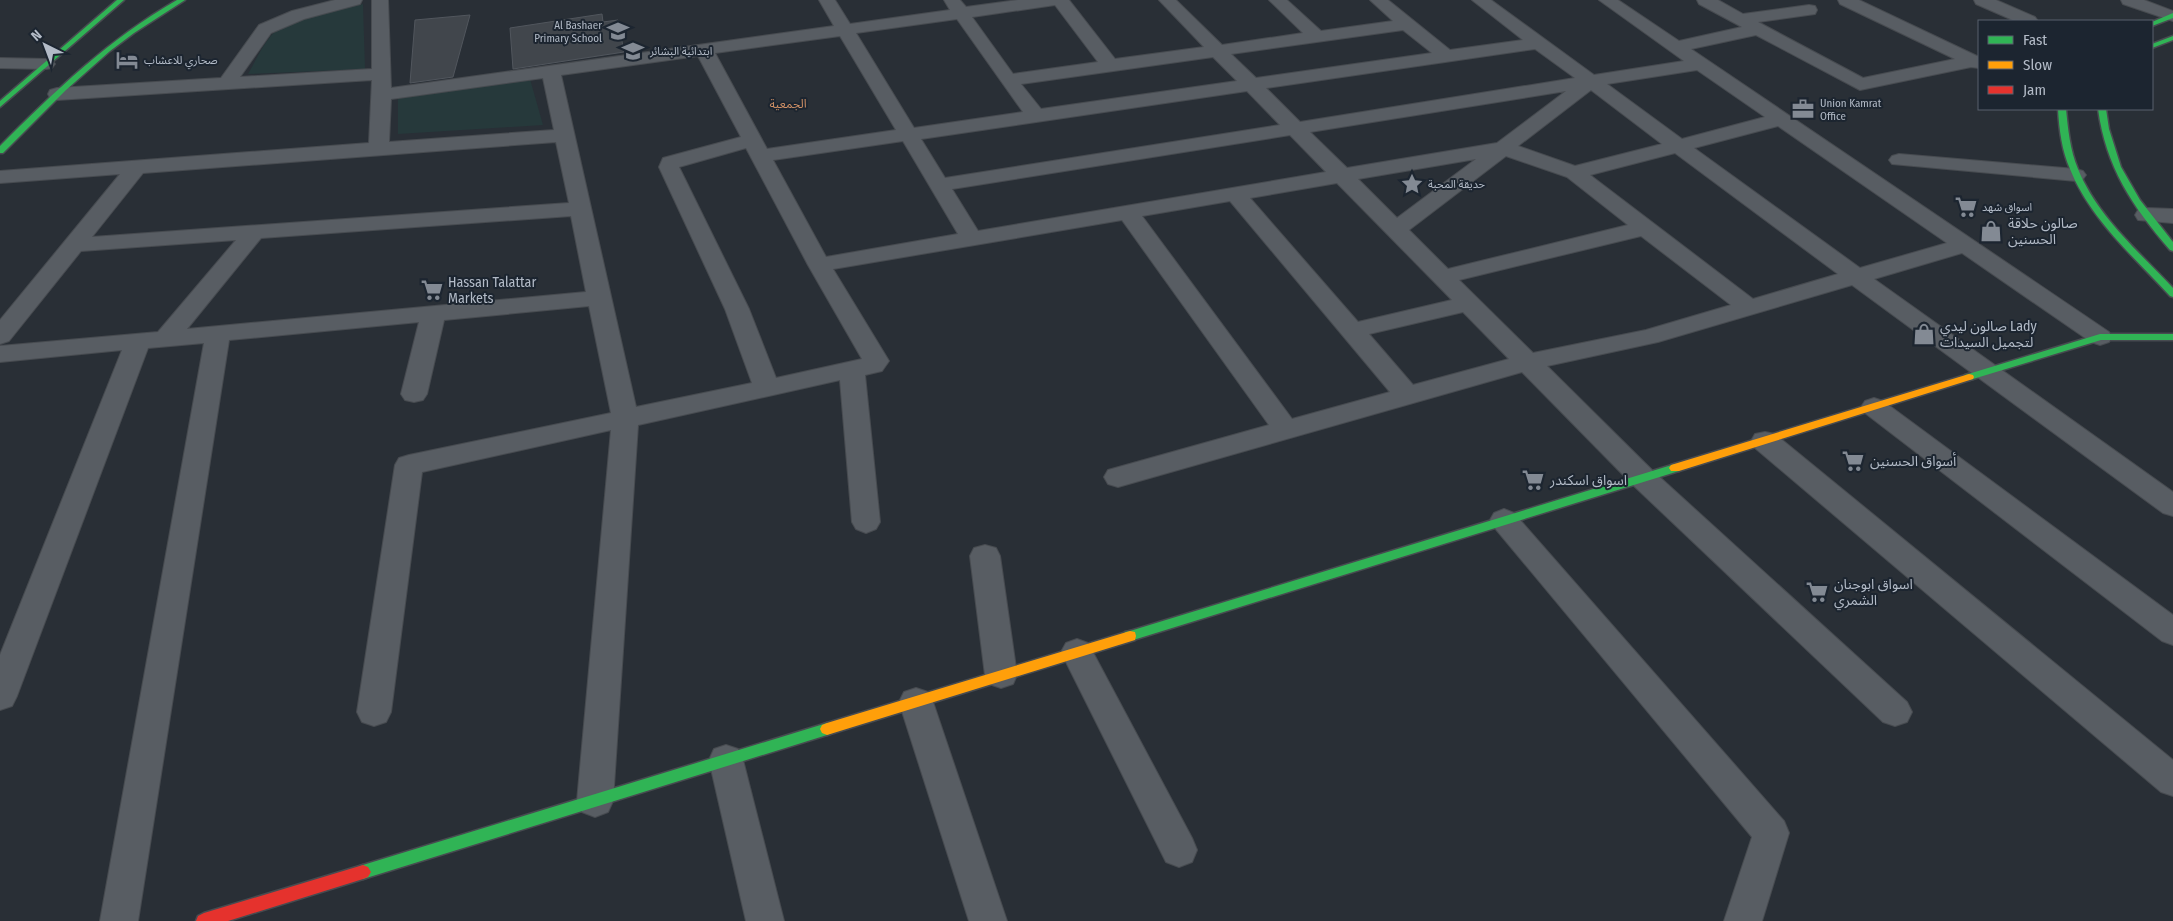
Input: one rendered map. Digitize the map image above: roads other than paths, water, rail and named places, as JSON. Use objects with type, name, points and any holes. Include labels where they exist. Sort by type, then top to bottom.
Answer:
[{"type":"street","points":[[0,105],[121,0]]},
{"type":"street","points":[[0,151],[57,94],[124,33],[182,0]]},
{"type":"street","points":[[226,84],[264,29],[298,14],[354,0]]},
{"type":"street","points":[[380,0],[382,95],[380,149]]},
{"type":"street","points":[[827,0],[972,239]]},
{"type":"street","points":[[382,95],[844,30],[957,7],[1054,0]]},
{"type":"street","points":[[1060,0],[1110,65]]},
{"type":"street","points":[[1167,0],[1643,478],[1895,712]]},
{"type":"street","points":[[1276,0],[1316,36]]},
{"type":"street","points":[[1378,0],[1446,56]]},
{"type":"street","points":[[1480,0],[1988,373],[2173,506]]},
{"type":"street","points":[[1607,0],[2100,338]]},
{"type":"street","points":[[1705,0],[1860,84],[1976,62]]},
{"type":"street","points":[[1846,0],[1976,62]]},
{"type":"street","points":[[1982,0],[2027,20]]},
{"type":"street","points":[[2129,0],[2172,16]]},
{"type":"street","points":[[957,7],[1008,80],[1036,116]]},
{"type":"street","points":[[1741,19],[1809,10]]},
{"type":"street","points":[[2153,24],[2172,16]]},
{"type":"street","points":[[1008,80],[1407,24]]},
{"type":"street","points":[[1676,48],[1758,29]]},
{"type":"street","points":[[2153,46],[2173,38]]},
{"type":"street","points":[[767,388],[738,309],[669,166],[670,162],[757,148],[909,135],[1538,43]]},
{"type":"street","points":[[374,712],[409,465],[852,370],[873,365],[876,361],[820,265],[704,50]]},
{"type":"street","points":[[0,63],[46,64]]},
{"type":"street","points":[[939,185],[1701,64]]},
{"type":"street","points":[[551,71],[625,418],[595,800]]},
{"type":"street","points":[[57,94],[381,74]]},
{"type":"street","points":[[1396,230],[1590,82]]},
{"type":"street","points":[[2062,110],[2076,175],[2108,222],[2173,294]]},
{"type":"street","points":[[2102,110],[2106,142],[2111,158],[2146,215],[2173,248]]},
{"type":"street","points":[[1574,173],[1780,119]]},
{"type":"street","points":[[0,177],[565,135]]},
{"type":"street","points":[[820,265],[1503,148],[1574,173],[1748,308]]},
{"type":"street","points":[[1899,160],[2076,175]]},
{"type":"street","points":[[0,336],[137,167]]},
{"type":"street","points":[[1235,194],[1408,396]]},
{"type":"street","points":[[74,245],[581,209]]},
{"type":"street","points":[[1128,213],[1286,430]]},
{"type":"street","points":[[2146,215],[2173,216]]},
{"type":"street","points":[[1442,277],[1645,228]]},
{"type":"street","points":[[0,696],[151,340],[255,232]]},
{"type":"street","points":[[1118,478],[1527,362],[1649,337],[1964,245]]},
{"type":"street","points":[[0,354],[600,298]]},
{"type":"street","points":[[1352,331],[1468,303]]},
{"type":"street","points":[[414,394],[432,314]]},
{"type":"street","points":[[119,921],[218,334]]},
{"type":"street","points":[[204,921],[2100,338],[2173,337]]},
{"type":"street","points":[[852,370],[866,522]]},
{"type":"street","points":[[1874,407],[2173,632]]},
{"type":"street","points":[[1765,441],[2173,781]]},
{"type":"street","points":[[1504,520],[1771,833],[1743,921]]},
{"type":"street","points":[[985,556],[1001,676]]},
{"type":"street","points":[[1077,652],[1179,850]]},
{"type":"street","points":[[916,702],[988,921]]},
{"type":"street","points":[[726,760],[765,921]]},
{"type":"place","name":"Al Bashaer Primary School","points":[[618,31]]},
{"type":"place","name":"ابتدائية البشائر","points":[[633,51]]},
{"type":"place","name":"صحاري للاعشاب","points":[[127,60]]},
{"type":"place","name":"Union Kamrat Office","points":[[1803,109]]},
{"type":"place","name":"حديقة المحبة","points":[[1412,184]]},
{"type":"place","name":"اسواق شهد","points":[[1966,207]]},
{"type":"place","name":"صالون حلاقة الحسنين","points":[[1991,231]]},
{"type":"place","name":"Hassan Talattar Markets","points":[[432,290]]},
{"type":"place","name":"صالون ليدي Lady لتجميل السيدات","points":[[1924,334]]},
{"type":"place","name":"أسواق الحسنين","points":[[1853,461]]},
{"type":"place","name":"اسواق اسكندر","points":[[1533,480]]},
{"type":"place","name":"اسواق ابوجنان الشمري","points":[[1817,592]]},
{"type":"district","name":"الجمعية","points":[[788,104]]}]
